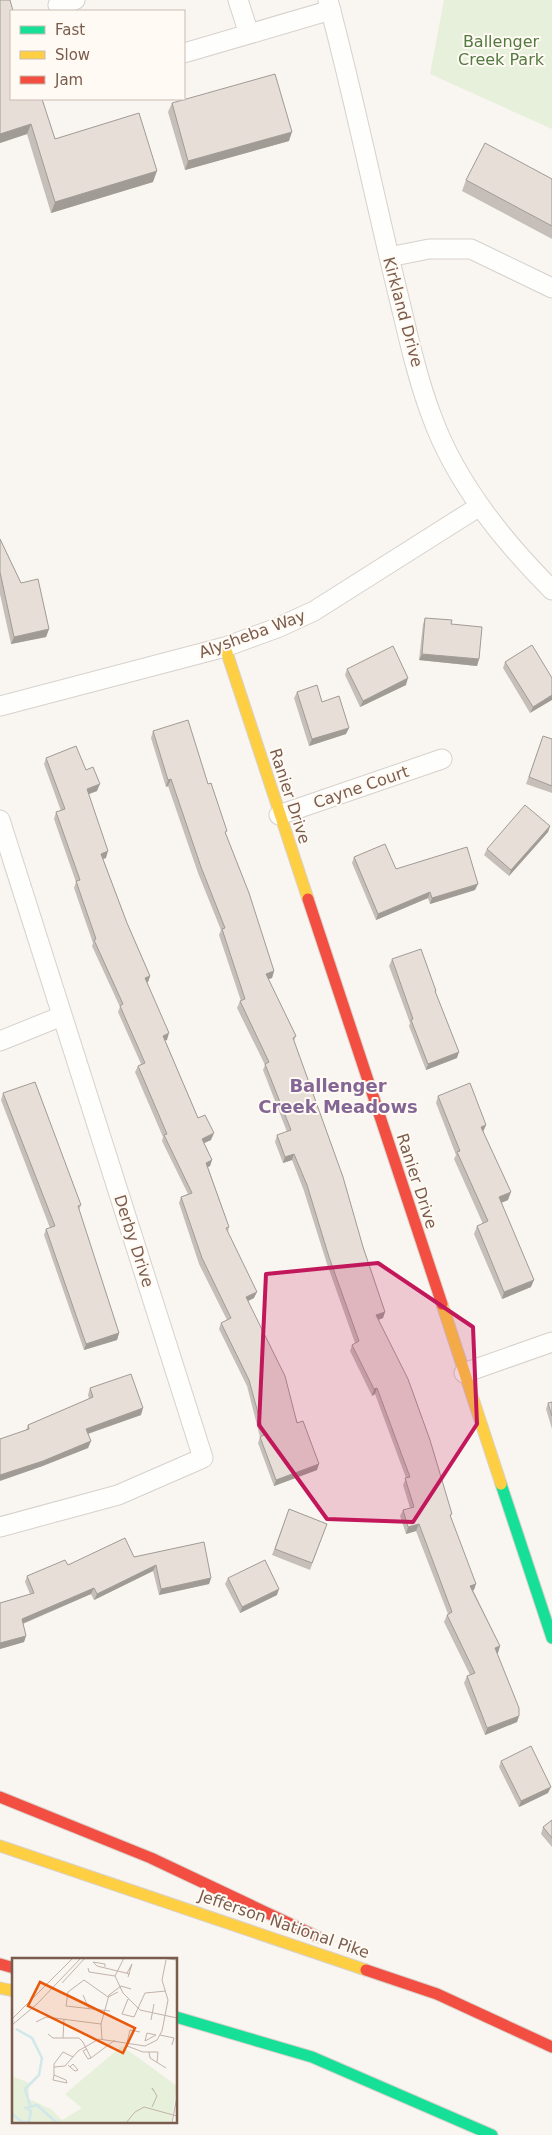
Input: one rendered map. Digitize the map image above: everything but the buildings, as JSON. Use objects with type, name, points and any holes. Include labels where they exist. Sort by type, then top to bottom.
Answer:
[{"type":"main road","name":"Ranier Drive","points":[[225,647],[552,1638]]},
{"type":"main road","points":[[0,1798],[151,1858],[330,1943]]},
{"type":"main road","name":"Jefferson National Pike","points":[[0,1846],[437,1994],[552,2047]]},
{"type":"main road","points":[[348,1951],[437,1994]]},
{"type":"main road","points":[[178,2018],[312,2057],[492,2135]]},
{"type":"main road","points":[[178,2027],[312,2057]]},
{"type":"street","points":[[238,0],[249,34]]},
{"type":"street","points":[[185,53],[249,34],[330,5]]},
{"type":"street","name":"Kirkland Drive","points":[[330,5],[389,257],[432,418],[456,467],[480,506],[522,560],[552,590]]},
{"type":"street","points":[[389,257],[429,250],[471,248],[552,288]]},
{"type":"street","name":"Alysheba Way","points":[[0,706],[225,647],[277,628],[314,611],[480,506]]},
{"type":"street","name":"Cayne Court","points":[[279,815],[442,759]]},
{"type":"street","name":"Derby Drive","points":[[0,820],[203,1458],[118,1495],[0,1527]]},
{"type":"street","points":[[0,1041],[62,1016]]},
{"type":"street","points":[[464,1373],[552,1342]]},
{"type":"highlighted area","points":[[378,1263],[473,1327],[477,1424],[413,1522],[327,1519],[259,1425],[266,1274]]},
{"type":"green space","name":"Ballenger Creek Park","points":[[444,0],[552,0],[552,129],[430,74]]},
{"type":"traffic: fast","points":[[501,1484],[552,1638]]},
{"type":"traffic: fast","points":[[178,2018],[312,2057],[492,2135]]},
{"type":"traffic: slow","points":[[225,647],[308,899]]},
{"type":"traffic: slow","points":[[442,1304],[501,1484]]},
{"type":"traffic: slow","points":[[0,1846],[366,1970]]},
{"type":"traffic: slow","points":[[0,1988],[12,1991]]},
{"type":"traffic: jam","points":[[308,899],[442,1304]]},
{"type":"traffic: jam","points":[[0,1797],[151,1858],[318,1937]]},
{"type":"traffic: jam","points":[[0,1964],[12,1967]]},
{"type":"traffic: jam","points":[[366,1970],[437,1994],[552,2047]]},
{"type":"district","name":"Ballenger Creek Meadows","points":[[338,1095]]}]
